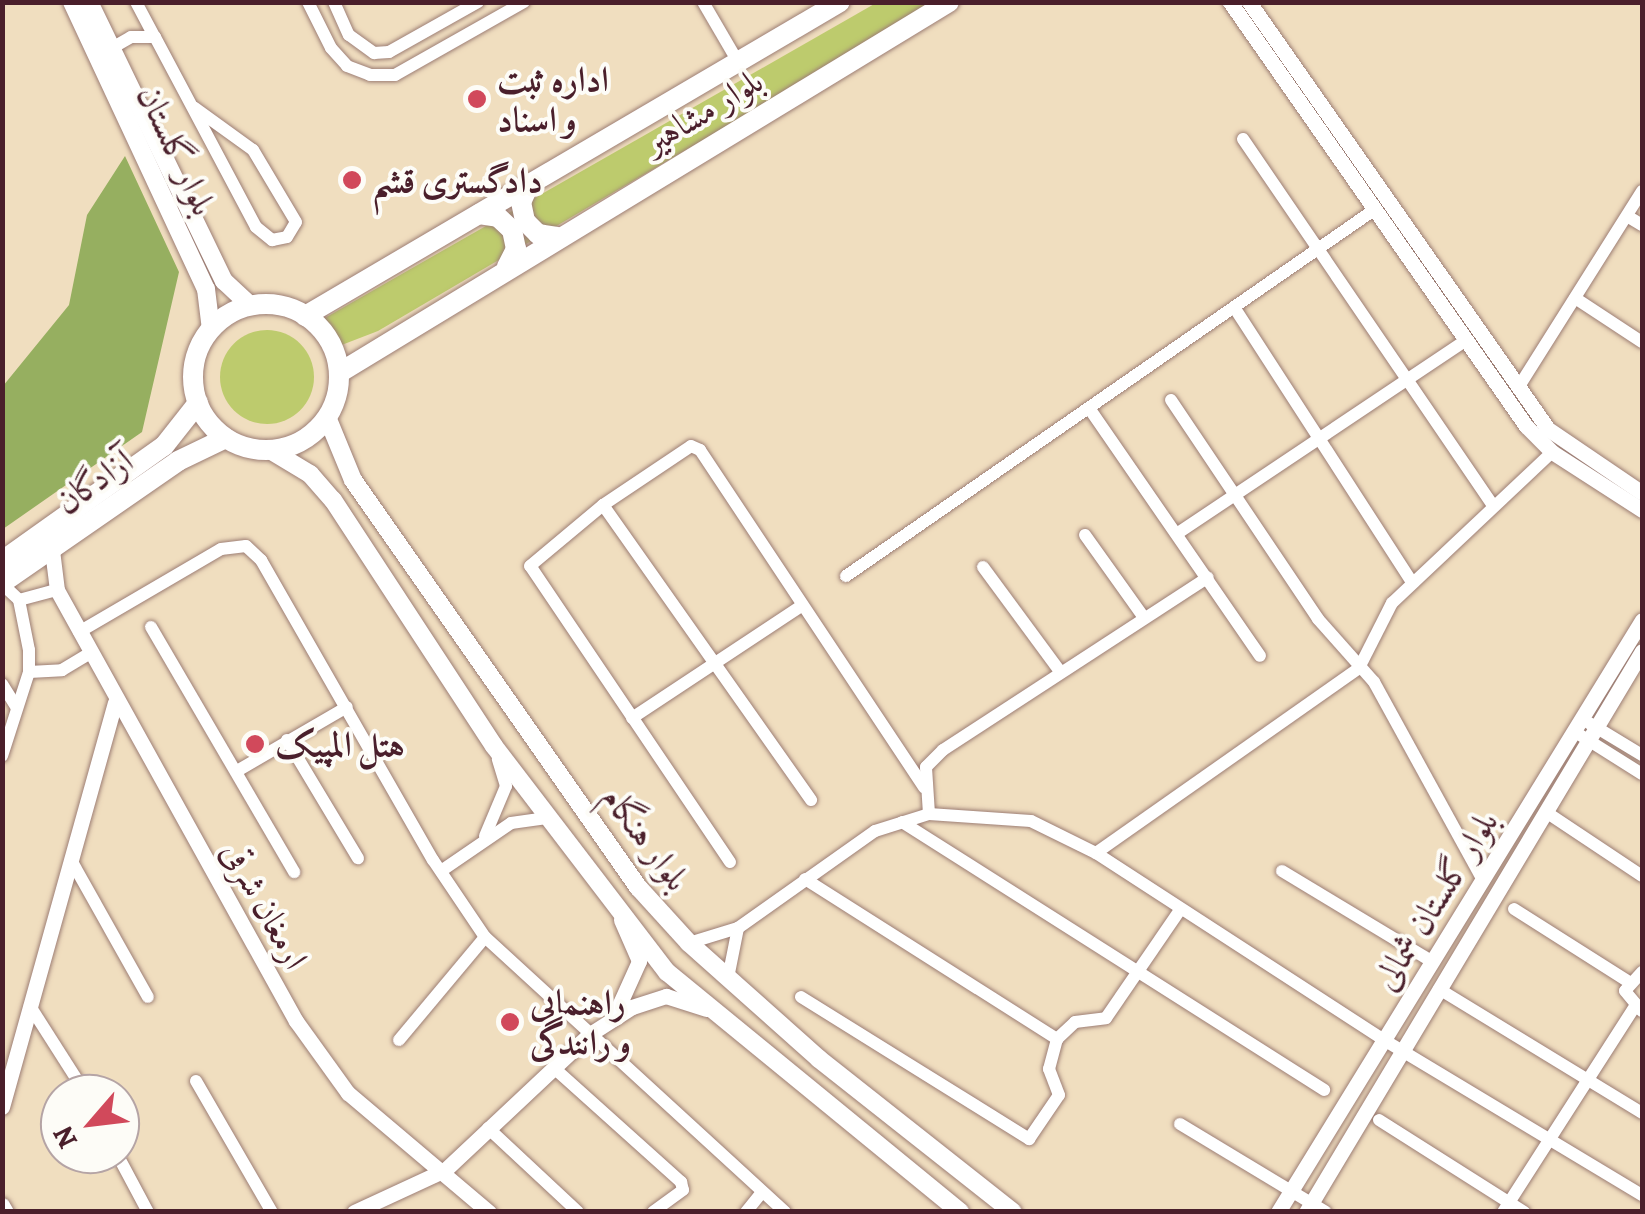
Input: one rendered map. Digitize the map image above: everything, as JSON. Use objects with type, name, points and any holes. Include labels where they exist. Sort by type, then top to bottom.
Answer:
[{"type":"main road","name":"بلوار گلستان","points":[[72,2],[206,289],[211,328]]},
{"type":"main road","name":"بلوار گلستان","points":[[89,2],[224,281],[250,305]]},
{"type":"main road","name":"بلوار مشاهیر","points":[[305,316],[840,2]]},
{"type":"main road","name":"بلوار مشاهیر","points":[[339,373],[507,267],[949,2]]},
{"type":"main road","points":[[529,184],[521,202],[525,221],[538,234],[557,237]]},
{"type":"main road","points":[[479,214],[498,216],[512,230],[516,249],[507,267]]},
{"type":"main road","points":[[250,305],[284,306],[305,316],[329,340],[339,373],[327,417],[303,440],[270,450],[226,438],[198,403],[193,369],[211,328],[250,305]]},
{"type":"main road","name":"آزادگان","points":[[2,561],[164,446],[198,403]]},
{"type":"main road","name":"بلوار هنگام","points":[[327,417],[353,480],[639,888],[689,943],[728,978],[1013,1212]]},
{"type":"main road","name":"آزادگان","points":[[2,584],[178,460],[226,438]]},
{"type":"main road","name":"بلوار هنگام","points":[[270,450],[328,492],[494,746],[667,972],[960,1212]]},
{"type":"main road","points":[[407,613],[433,595]]},
{"type":"main road","points":[[917,1177],[937,1152]]},
{"type":"street","points":[[136,2],[256,227],[272,240],[287,236],[296,222],[253,150],[195,108]]},
{"type":"street","points":[[308,2],[330,48],[347,66],[370,76],[394,75],[524,2]]},
{"type":"street","points":[[334,2],[350,35],[374,52],[389,52],[478,2]]},
{"type":"street","points":[[702,2],[738,62]]},
{"type":"street","points":[[1230,2],[1514,395]]},
{"type":"street","points":[[1250,2],[1466,340],[1557,447],[1642,510]]},
{"type":"street","points":[[112,48],[132,37],[155,37]]},
{"type":"street","points":[[1243,139],[1492,506]]},
{"type":"street","points":[[1514,395],[1642,192]]},
{"type":"street","points":[[846,576],[1380,206]]},
{"type":"street","points":[[1627,216],[1642,226]]},
{"type":"street","points":[[1575,298],[1642,342]]},
{"type":"street","points":[[1234,307],[1412,582]]},
{"type":"street","points":[[1178,533],[1466,340]]},
{"type":"street","points":[[1170,400],[1318,619],[1340,636],[1359,668],[1374,682],[1483,880]]},
{"type":"street","points":[[1089,408],[1260,656]]},
{"type":"street","points":[[730,862],[530,566],[603,505],[696,447],[924,787]]},
{"type":"street","points":[[1096,853],[1359,668],[1372,635],[1412,582],[1557,447]]},
{"type":"street","points":[[1557,447],[1642,493]]},
{"type":"street","points":[[603,505],[811,800]]},
{"type":"street","points":[[1085,535],[1142,615]]},
{"type":"street","points":[[79,632],[221,549],[246,546],[261,560],[441,872],[485,937],[785,1212]]},
{"type":"street","points":[[18,600],[57,590],[52,550]]},
{"type":"street","points":[[983,567],[1059,670]]},
{"type":"street","points":[[930,814],[924,787],[926,768],[943,750],[1142,615],[1208,577]]},
{"type":"street","points":[[2,584],[18,600],[29,672],[2,756]]},
{"type":"street","name":"ارمغان شرقی","points":[[57,590],[115,703],[323,1062],[348,1093],[445,1170],[488,1212]]},
{"type":"street","points":[[632,718],[801,606]]},
{"type":"street","name":"بلوار گلستان شمالی","points":[[1315,1208],[1403,1049],[1546,812],[1642,620]]},
{"type":"street","points":[[151,626],[294,872]]},
{"type":"street","name":"بلوار گلستان شمالی","points":[[1278,1212],[1494,861],[1642,651]]},
{"type":"street","points":[[29,672],[62,670],[90,653]]},
{"type":"street","points":[[2,684],[17,708]]},
{"type":"street","points":[[2,1107],[115,703]]},
{"type":"street","points":[[237,772],[347,707]]},
{"type":"street","points":[[1585,729],[1642,755]]},
{"type":"street","points":[[1585,729],[1642,774]]},
{"type":"street","points":[[287,740],[358,858]]},
{"type":"street","points":[[486,836],[506,786],[494,746]]},
{"type":"street","points":[[1546,812],[1642,876]]},
{"type":"street","points":[[689,943],[738,928],[875,831],[930,814],[1032,821],[1096,853],[1384,1040],[1642,1195]]},
{"type":"street","points":[[441,872],[486,836],[529,818],[547,818]]},
{"type":"street","points":[[902,822],[1324,1090]]},
{"type":"street","points":[[71,860],[148,997]]},
{"type":"street","points":[[1494,861],[1510,871]]},
{"type":"street","points":[[1282,871],[1433,962]]},
{"type":"street","points":[[806,879],[1057,1039]]},
{"type":"street","points":[[607,1023],[629,995],[639,961],[615,909]]},
{"type":"street","points":[[1514,909],[1629,982]]},
{"type":"street","points":[[802,998],[1022,1138],[1034,1136],[1060,1094],[1049,1069],[1057,1039],[1075,1022],[1106,1018],[1180,910]]},
{"type":"street","points":[[728,978],[738,928]]},
{"type":"street","points":[[399,1040],[485,937]]},
{"type":"street","points":[[1506,1207],[1638,1010],[1626,997],[1629,982],[1642,972]]},
{"type":"street","points":[[1439,989],[1642,1113]]},
{"type":"street","points":[[354,1212],[383,1195],[445,1170],[590,1034],[607,1023],[666,996],[714,1013]]},
{"type":"street","points":[[30,1006],[73,1074]]},
{"type":"street","points":[[554,1068],[681,1182],[683,1190],[652,1212]]},
{"type":"street","points":[[196,1081],[272,1212]]},
{"type":"street","points":[[1379,1120],[1506,1207],[1524,1212]]},
{"type":"street","points":[[1180,1124],[1292,1189],[1315,1208]]},
{"type":"street","points":[[488,1128],[578,1212]]},
{"type":"street","points":[[128,1174],[148,1212]]},
{"type":"street","points":[[746,1212],[762,1192]]},
{"type":"street","points":[[383,1195],[392,1212]]},
{"type":"green space","points":[[876,3],[936,3],[378,331],[339,346],[323,319]]},
{"type":"green space","points":[[125,156],[179,272],[142,432],[3,529],[3,386],[69,305],[87,215]]},
{"type":"green space","points":[[267,330],[285,333],[300,344],[311,359],[311,395],[300,410],[285,421],[267,424],[249,421],[234,410],[223,395],[220,377],[223,359],[234,344],[249,333]]},
{"type":"place","name":"اداره ثبت و اسناد","points":[[477,99]]},
{"type":"place","name":"دادگستری قشم","points":[[352,180]]},
{"type":"place","name":"هتل المپیک","points":[[255,744]]},
{"type":"place","name":"راهنمایی و رانندگی","points":[[510,1022]]}]
